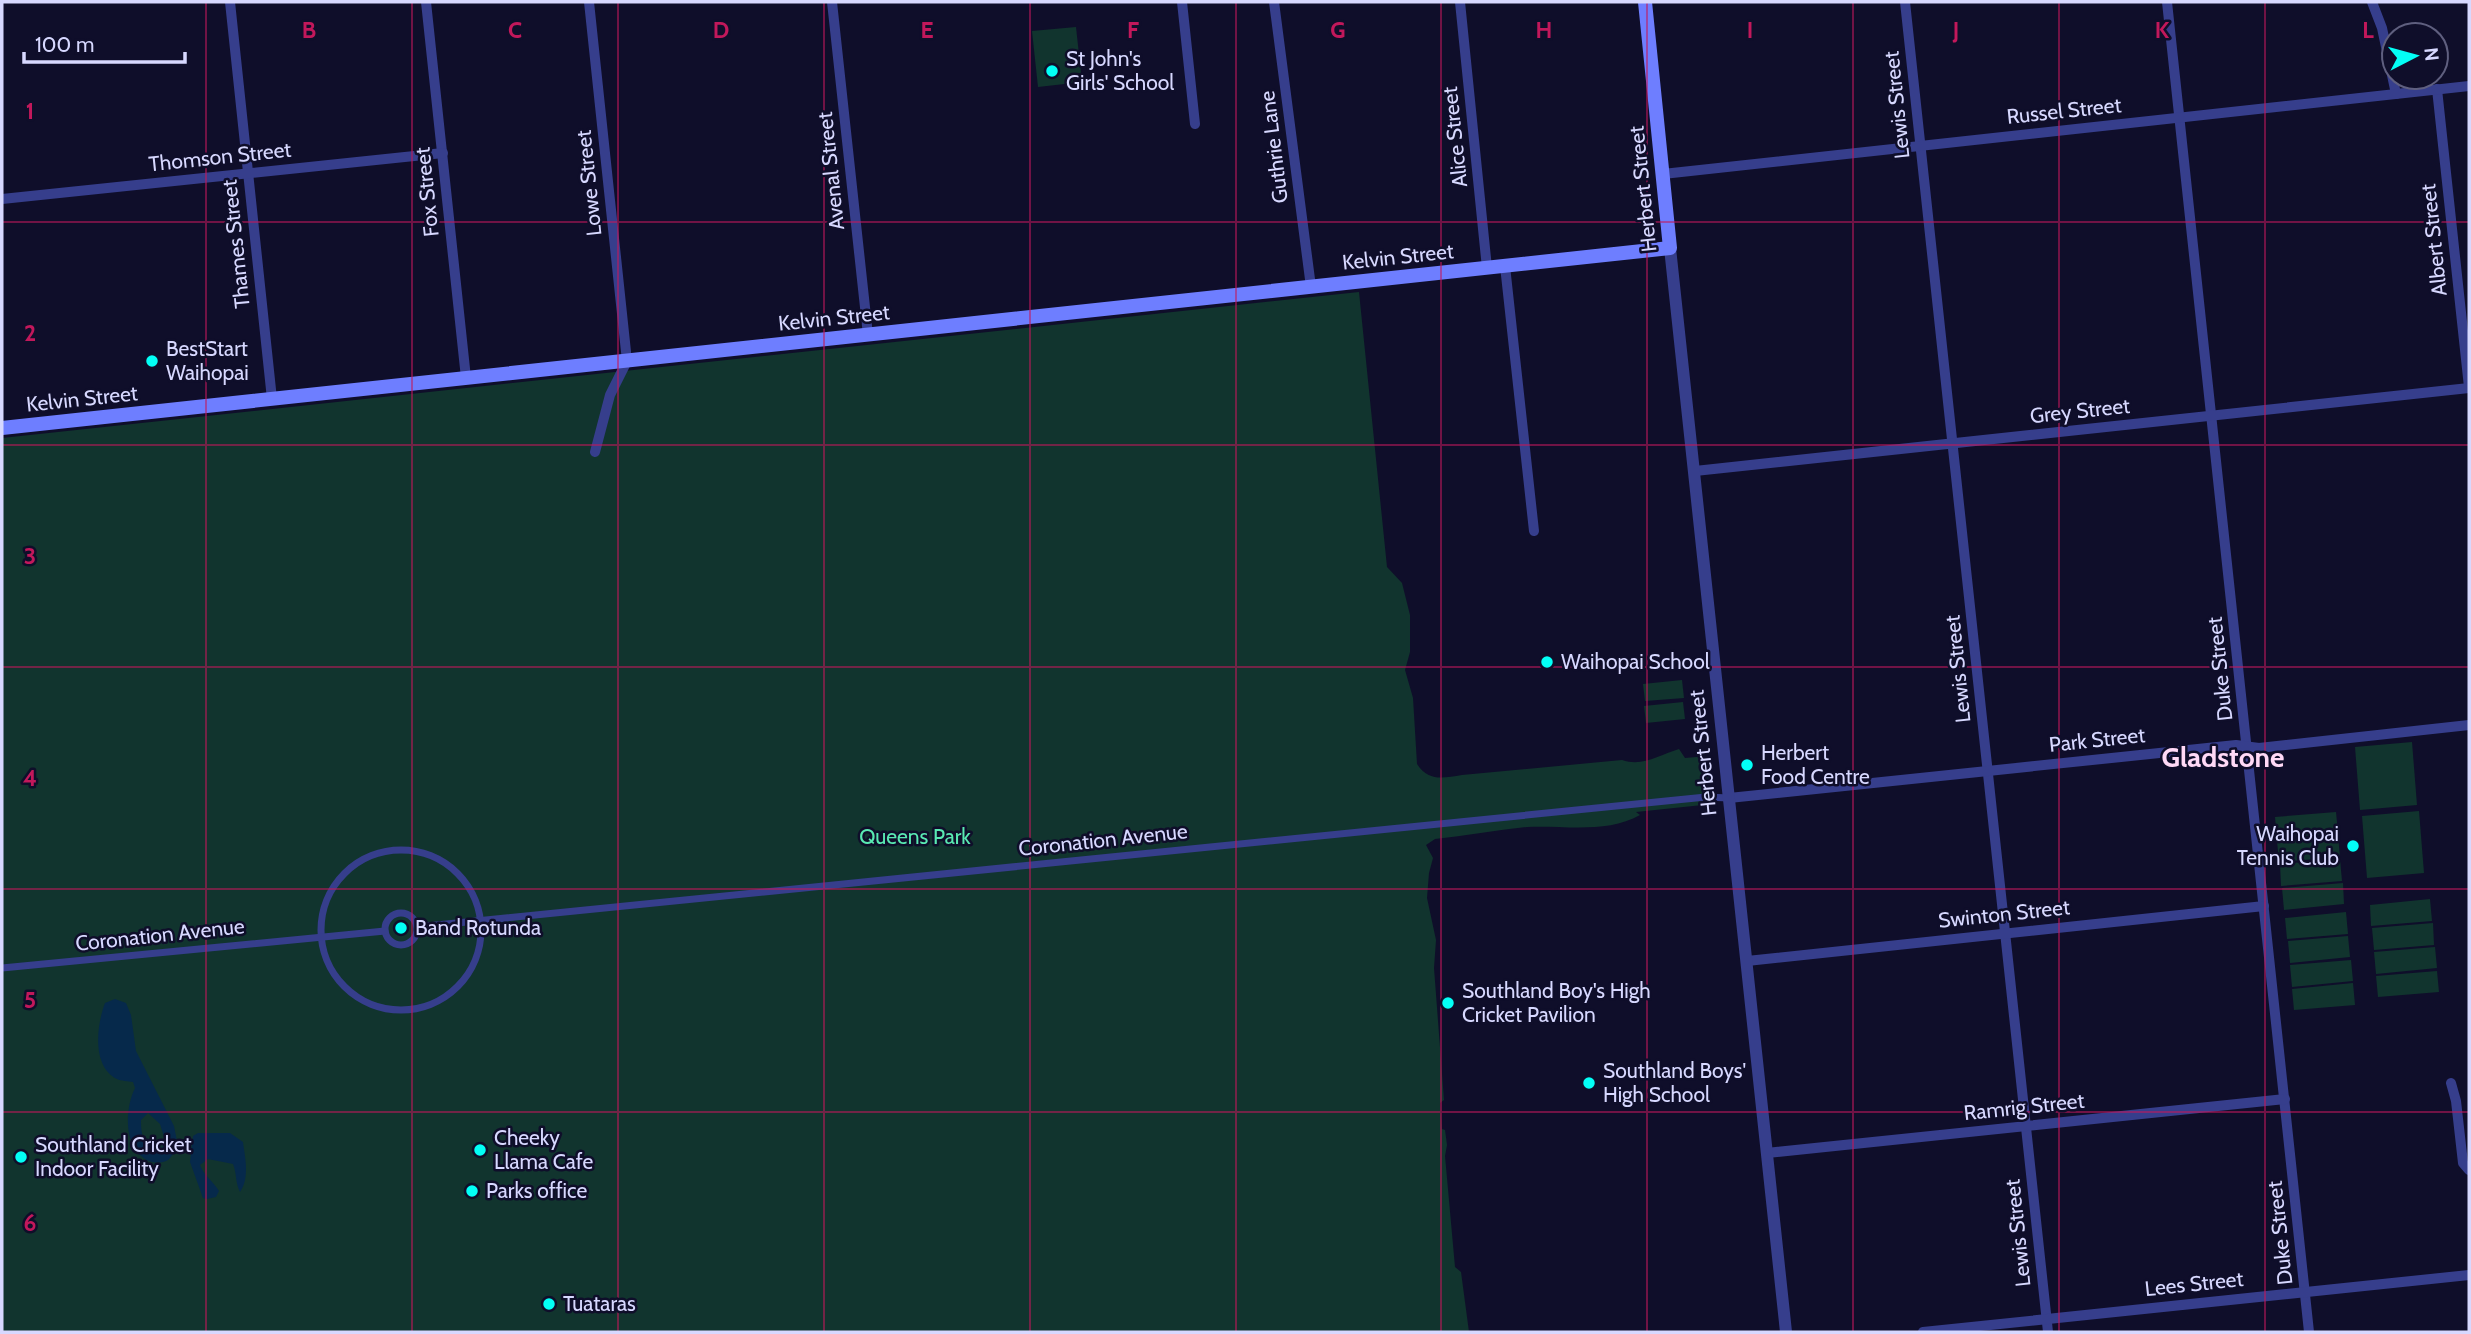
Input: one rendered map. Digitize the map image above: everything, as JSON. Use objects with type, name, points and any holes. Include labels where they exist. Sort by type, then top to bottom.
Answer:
[{"type":"main road","name":"Herbert Street","points":[[1645,2],[1670,248]]},
{"type":"main road","name":"Kelvin Street","points":[[2,428],[1670,248]]},
{"type":"street","name":"Thames Street","points":[[230,2],[272,400]]},
{"type":"street","name":"Fox Street","points":[[426,2],[466,378]]},
{"type":"street","name":"Lowe Street","points":[[589,2],[627,361]]},
{"type":"street","name":"Avenal Street","points":[[832,2],[868,335]]},
{"type":"street","points":[[1182,2],[1195,124]]},
{"type":"street","name":"Guthrie Lane","points":[[1274,2],[1311,287]]},
{"type":"street","name":"Alice Street","points":[[1460,2],[1487,268]]},
{"type":"street","name":"Lewis Street","points":[[1905,2],[2048,1332]]},
{"type":"street","name":"Duke Street","points":[[2167,2],[2309,1332]]},
{"type":"street","points":[[2372,2],[2382,28],[2396,94]]},
{"type":"street","name":"Russel Street","points":[[2450,88],[2469,86]]},
{"type":"street","name":"Russel Street","points":[[1663,174],[2421,91]]},
{"type":"street","name":"Albert Street","points":[[2437,91],[2469,387]]},
{"type":"street","name":"Thomson Street","points":[[2,199],[443,153]]},
{"type":"street","name":"Herbert Street","points":[[1670,248],[1786,1332]]},
{"type":"street","points":[[1505,266],[1534,531]]},
{"type":"street","points":[[595,452],[610,395],[627,361]]},
{"type":"street","name":"Grey Street","points":[[1695,471],[2469,387]]},
{"type":"street","name":"Park Street","points":[[1729,798],[2234,745],[2259,748],[2469,725]]},
{"type":"street","name":"Coronation Avenue","points":[[417,927],[1706,797],[1729,798]]},
{"type":"street","points":[[403,849],[425,853],[446,863],[463,879],[475,899],[481,921],[481,941],[476,960],[466,978],[452,992],[435,1003],[398,1011],[363,1001],[346,989],[325,956],[321,936],[322,914],[330,893],[342,874],[360,860],[380,852],[403,849]]},
{"type":"street","name":"Swinton Street","points":[[1747,961],[2264,906]]},
{"type":"street","points":[[396,913],[407,914],[417,927],[415,937],[402,945],[393,943],[385,930],[387,920],[396,913]]},
{"type":"street","name":"Coronation Avenue","points":[[2,968],[385,930]]},
{"type":"street","points":[[2451,1083],[2456,1101],[2463,1163],[2469,1170]]},
{"type":"street","name":"Ramrig Street","points":[[1767,1153],[2285,1099]]},
{"type":"street","name":"Lees Street","points":[[1923,1332],[2469,1275]]},
{"type":"green space","points":[[1076,27],[1082,82],[1038,87],[1032,31]]},
{"type":"green space","name":"Queens Park","points":[[1359,292],[1387,567],[1402,583],[1410,615],[1410,652],[1405,670],[1413,698],[1417,764],[1426,774],[1443,778],[1622,760],[1637,762],[1679,749],[1685,758],[1708,756],[1712,804],[1636,812],[1640,815],[1613,825],[1515,828],[1435,839],[1426,845],[1433,858],[1427,898],[1436,940],[1434,968],[1444,1100],[1440,1103],[1442,1129],[1445,1130],[1447,1145],[1445,1156],[1455,1267],[1461,1272],[1469,1332],[2,1332],[2,438]]},
{"type":"green space","points":[[1682,680],[1684,698],[1645,701],[1643,684]]},
{"type":"green space","points":[[1683,702],[1685,719],[1646,723],[1644,706]]},
{"type":"green space","points":[[2412,742],[2417,805],[2360,810],[2355,747]]},
{"type":"green space","points":[[2419,811],[2424,873],[2367,878],[2362,816]]},
{"type":"green space","points":[[2336,812],[2338,833],[2277,839],[2275,817]]},
{"type":"green space","points":[[2338,835],[2340,857],[2279,862],[2277,841]]},
{"type":"green space","points":[[2340,859],[2342,881],[2281,886],[2280,864]]},
{"type":"green space","points":[[2343,883],[2344,904],[2284,910],[2282,888]]},
{"type":"green space","points":[[2430,899],[2432,921],[2371,926],[2370,905]]},
{"type":"green space","points":[[2346,912],[2348,934],[2287,939],[2285,918]]},
{"type":"green space","points":[[2433,923],[2434,945],[2374,950],[2372,928]]},
{"type":"green space","points":[[2348,936],[2350,957],[2290,963],[2288,941]]},
{"type":"green space","points":[[2435,947],[2437,968],[2376,974],[2374,952]]},
{"type":"green space","points":[[2351,960],[2353,981],[2292,987],[2290,965]]},
{"type":"green space","points":[[2437,971],[2439,992],[2378,997],[2376,976]]},
{"type":"green space","points":[[2353,983],[2355,1005],[2294,1010],[2292,989]]},
{"type":"water","points":[[115,999],[126,1003],[131,1015],[136,1051],[174,1126],[178,1146],[166,1161],[154,1162],[142,1157],[131,1140],[128,1119],[135,1088],[133,1082],[119,1080],[109,1073],[100,1055],[98,1033],[105,1003]],"holes":[[[148,1113],[160,1124],[166,1143],[158,1152],[149,1147],[144,1139],[141,1120]]]},
{"type":"water","points":[[198,1133],[230,1133],[243,1142],[246,1174],[240,1192],[233,1164],[208,1159],[200,1165],[219,1191],[216,1197],[203,1198],[190,1162],[193,1136]]},
{"type":"place","name":"St John's Girls' School","points":[[1052,71]]},
{"type":"place","name":"BestStart Waihopai","points":[[152,361]]},
{"type":"place","name":"Waihopai School","points":[[1547,662]]},
{"type":"place","name":"Herbert Food Centre","points":[[1747,765]]},
{"type":"place","name":"Waihopai Tennis Club","points":[[2353,846]]},
{"type":"place","name":"Band Rotunda","points":[[401,928]]},
{"type":"place","name":"Southland Boy's High Cricket Pavilion","points":[[1448,1003]]},
{"type":"place","name":"Southland Boys' High School","points":[[1589,1083]]},
{"type":"place","name":"Cheeky Llama Cafe","points":[[480,1150]]},
{"type":"place","name":"Southland Cricket Indoor Facility","points":[[21,1157]]},
{"type":"place","name":"Parks office","points":[[472,1191]]},
{"type":"place","name":"Tuataras","points":[[549,1304]]},
{"type":"district","name":"Gladstone","points":[[2223,757]]}]
